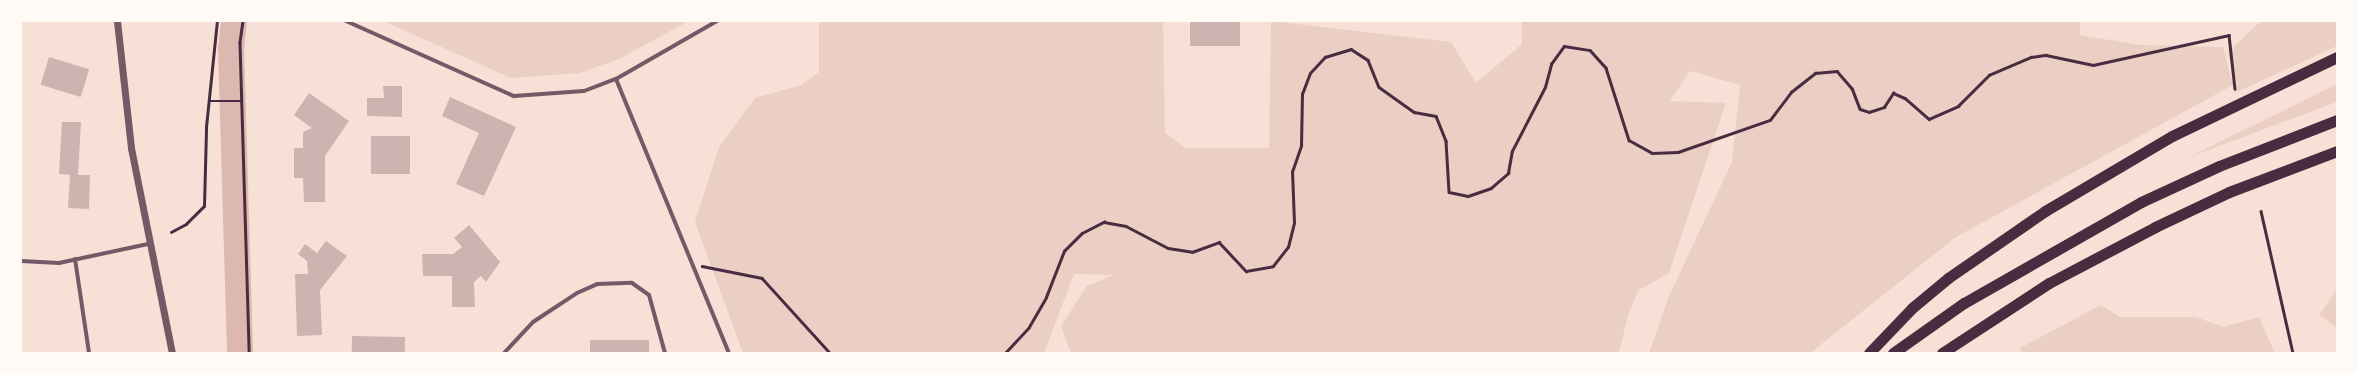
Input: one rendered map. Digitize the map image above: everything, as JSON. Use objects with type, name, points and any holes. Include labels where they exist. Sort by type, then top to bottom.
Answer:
[{"type":"highway","points":[[1869,353],[1912,308],[1948,278],[2045,211],[2172,136],[2337,57]]},
{"type":"highway","points":[[1893,353],[1964,303],[2141,202],[2219,166],[2337,120]]},
{"type":"highway","points":[[1942,353],[2049,283],[2155,227],[2228,192],[2337,151]]},
{"type":"street","points":[[117,21],[131,148],[148,244],[172,353]]},
{"type":"street","points":[[346,21],[514,96],[584,91],[616,79],[717,21]]},
{"type":"street","points":[[616,79],[729,353]]},
{"type":"street","points":[[21,261],[59,263],[75,258],[148,244]]},
{"type":"street","points":[[75,258],[89,353]]},
{"type":"street","points":[[504,353],[533,322],[577,293],[597,284],[632,283],[648,295],[665,353]]},
{"type":"path","points":[[171,232],[186,224],[204,206],[209,101],[217,21]]},
{"type":"path","points":[[243,21],[241,101],[249,353]]},
{"type":"path","points":[[1006,353],[1028,327],[1043,303],[1064,251],[1082,233],[1104,222],[1126,226],[1147,239],[1180,250],[1192,252],[1219,242],[1246,271],[1273,266],[1288,247],[1294,223],[1292,179],[1301,146],[1302,94],[1310,73],[1325,57],[1351,49],[1368,60],[1379,87],[1414,112],[1436,116],[1446,141],[1449,192],[1468,196],[1491,188],[1508,173],[1512,151],[1546,87],[1551,64],[1564,46],[1590,50],[1606,68],[1629,140],[1652,153],[1678,152],[1770,120],[1791,92],[1815,73],[1837,71],[1852,88],[1860,109],[1869,112],[1884,107],[1893,93],[1905,98],[1929,119],[1958,106],[1989,75],[2031,57],[2046,55],[2093,65],[2229,35],[2234,89]]},
{"type":"path","points":[[209,101],[241,101]]},
{"type":"path","points":[[2261,211],[2293,353]]},
{"type":"path","points":[[694,265],[724,268],[762,278],[830,353]]},
{"type":"shaded area","points":[[383,21],[689,21],[619,59],[580,73],[511,78]]},
{"type":"shaded area","points":[[819,21],[1163,21],[1165,133],[1185,148],[1269,148],[1271,21],[1451,42],[1476,83],[1522,44],[1522,21],[2080,21],[2080,35],[2140,45],[2223,47],[2233,85],[1956,237],[1810,353],[1649,353],[1669,296],[1732,162],[1740,85],[1690,71],[1670,101],[1726,103],[1669,273],[1639,290],[1628,315],[1619,353],[1071,353],[1061,326],[1087,286],[1114,275],[1074,274],[1044,353],[743,353],[695,222],[719,147],[755,98],[801,85],[819,72]]},
{"type":"shaded area","points":[[2261,21],[2337,21],[2337,46],[2237,92],[2228,52]]},
{"type":"shaded area","points":[[2337,84],[2337,102],[2187,158]]},
{"type":"shaded area","points":[[2337,289],[2337,328],[2319,315]]},
{"type":"shaded area","points":[[2101,305],[2120,317],[2196,317],[2223,327],[2259,317],[2275,353],[2021,353],[2020,348]]},
{"type":"building","points":[[1190,21],[1240,21],[1240,46],[1190,46]]},
{"type":"building","points":[[49,57],[89,69],[81,97],[41,85]]},
{"type":"building","points":[[383,86],[402,86],[402,117],[367,116],[367,98],[384,98]]},
{"type":"building","points":[[309,93],[349,121],[325,156],[325,202],[304,202],[303,178],[294,178],[294,148],[303,148],[303,132],[312,128],[294,115]]},
{"type":"building","points":[[450,97],[516,127],[484,196],[456,184],[479,133],[442,116]]},
{"type":"building","points":[[62,122],[81,122],[78,175],[90,175],[89,209],[68,208],[70,175],[59,174]]},
{"type":"building","points":[[371,136],[410,136],[410,174],[371,174]]},
{"type":"building","points":[[469,225],[500,262],[486,282],[481,276],[474,282],[475,307],[452,307],[452,276],[423,276],[422,254],[453,254],[462,247],[454,238]]},
{"type":"building","points":[[326,241],[347,256],[320,290],[322,335],[297,336],[295,274],[308,274],[307,261],[298,254],[305,244],[317,253]]},
{"type":"building","points":[[352,336],[405,337],[405,353],[352,353]]},
{"type":"building","points":[[590,340],[649,340],[649,353],[590,353]]},
{"type":"waterway","points":[[234,21],[231,48],[240,353]]}]
